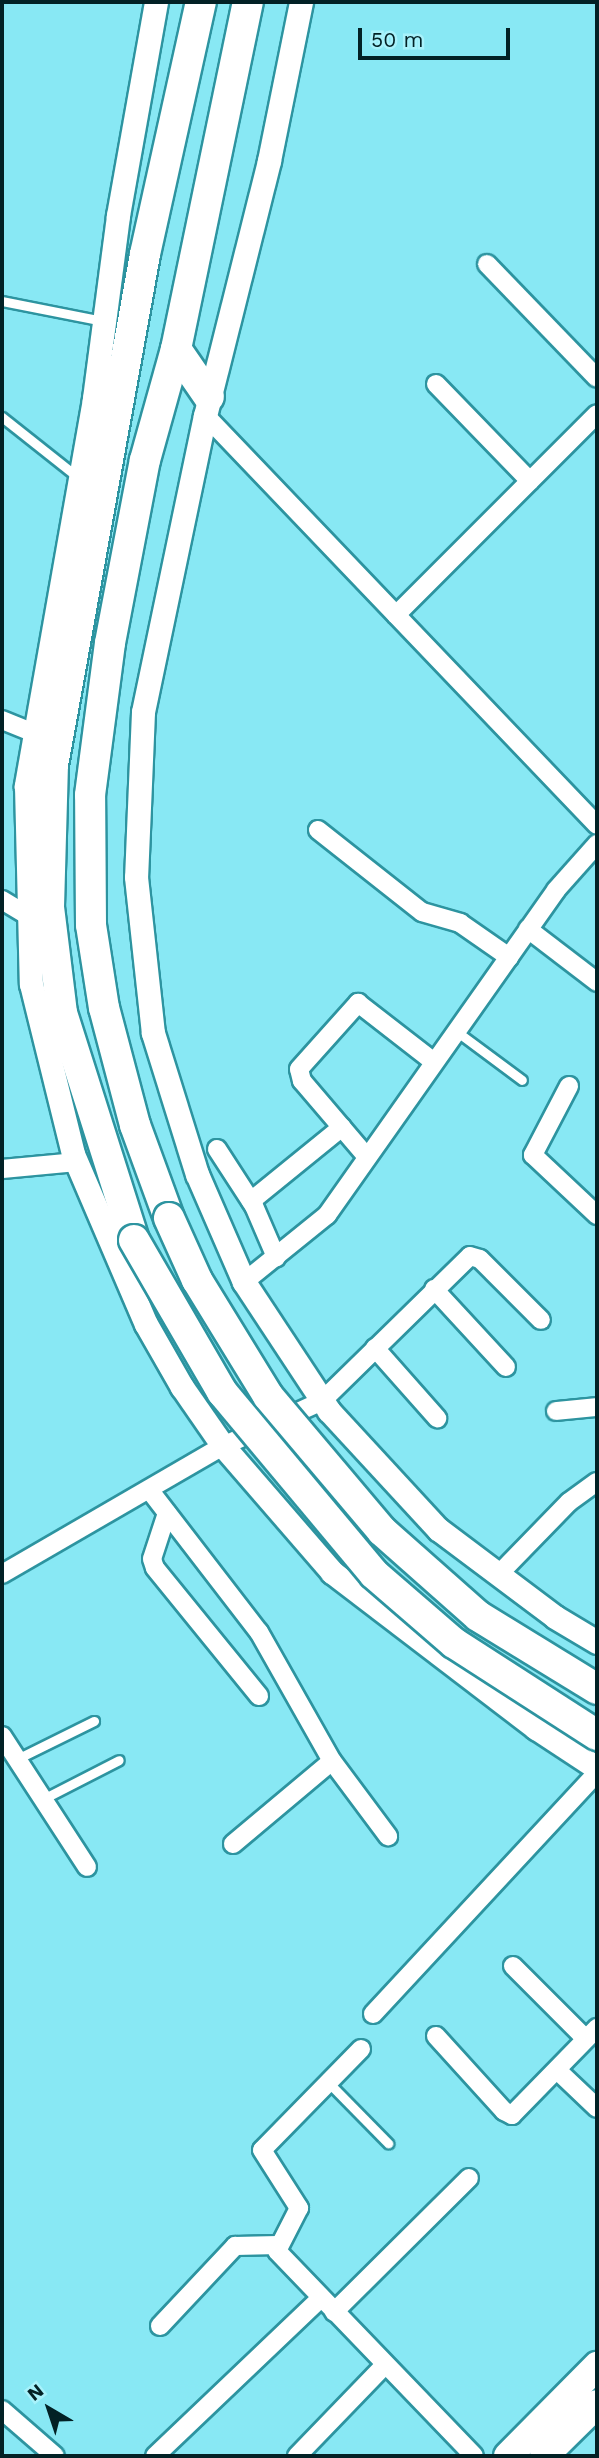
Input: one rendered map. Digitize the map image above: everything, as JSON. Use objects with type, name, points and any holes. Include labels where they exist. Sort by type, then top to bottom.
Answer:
[{"type":"highway","points":[[201,2],[124,371],[53,765],[49,907],[62,1013],[134,1240],[222,1392],[374,1574],[454,1643],[597,1735]]},
{"type":"highway","points":[[248,2],[176,349],[145,460],[110,643],[90,795],[91,925],[104,1008],[135,1125],[169,1218],[197,1280],[268,1396],[382,1531],[478,1616],[597,1689]]},
{"type":"highway","points":[[176,349],[207,406]]},
{"type":"highway","points":[[94,399],[124,371]]},
{"type":"main road","points":[[508,2456],[597,2367]]},
{"type":"main road","points":[[544,2456],[597,2404]]},
{"type":"street","points":[[156,2],[116,227],[107,321],[94,399],[32,732],[26,786],[31,984],[76,1162],[146,1324],[182,1387],[219,1439],[332,1572],[536,1728],[597,1770],[373,2014]]},
{"type":"street","points":[[301,2],[269,161],[207,406],[143,712],[136,877],[153,1033],[197,1174],[244,1282],[276,1336],[318,1394],[438,1529],[597,1642]]},
{"type":"street","points":[[487,264],[597,378]]},
{"type":"street","points":[[436,384],[530,481]]},
{"type":"street","points":[[207,406],[396,615],[597,825]]},
{"type":"street","points":[[396,615],[597,414]]},
{"type":"street","points":[[2,720],[32,732]]},
{"type":"street","points":[[318,830],[422,912],[460,923],[509,957]]},
{"type":"street","points":[[244,1282],[327,1215],[528,929],[597,844]]},
{"type":"street","points":[[2,900],[29,916]]},
{"type":"street","points":[[528,929],[597,982]]},
{"type":"street","points":[[368,1157],[302,1080],[299,1069],[352,1006],[365,1005],[434,1062]]},
{"type":"street","points":[[569,1086],[533,1155],[597,1214]]},
{"type":"street","points":[[251,1201],[342,1127]]},
{"type":"street","points":[[217,1149],[251,1201],[276,1257]]},
{"type":"street","points":[[2,1170],[76,1162]]},
{"type":"street","points":[[2,1574],[151,1492],[219,1439],[318,1394],[375,1348],[464,1259],[475,1256],[541,1320]]},
{"type":"street","points":[[434,1289],[506,1367]]},
{"type":"street","points":[[375,1348],[437,1418]]},
{"type":"street","points":[[556,1411],[597,1407]]},
{"type":"street","points":[[499,1574],[569,1502],[597,1482]]},
{"type":"street","points":[[151,1492],[259,1632],[332,1761],[387,1836]]},
{"type":"street","points":[[167,1513],[154,1553],[155,1568],[259,1696]]},
{"type":"street","points":[[2,1736],[87,1867]]},
{"type":"street","points":[[233,1843],[332,1761]]},
{"type":"street","points":[[436,2036],[503,2111],[512,2115],[592,2034],[513,1966]]},
{"type":"street","points":[[361,2049],[262,2150],[299,2208],[278,2245],[281,2256],[384,2366],[474,2456]]},
{"type":"street","points":[[557,2070],[597,2108]]},
{"type":"street","points":[[334,2312],[469,2178]]},
{"type":"street","points":[[160,2326],[235,2246],[278,2245]]},
{"type":"street","points":[[155,2456],[321,2298]]},
{"type":"street","points":[[297,2456],[384,2366]]},
{"type":"street","points":[[2,2410],[55,2456]]},
{"type":"lane","points":[[2,301],[107,321]]},
{"type":"lane","points":[[2,417],[80,479]]},
{"type":"lane","points":[[456,1031],[522,1080]]},
{"type":"lane","points":[[17,1759],[94,1721]]},
{"type":"lane","points":[[43,1799],[119,1760]]},
{"type":"lane","points":[[328,2082],[388,2143]]}]
